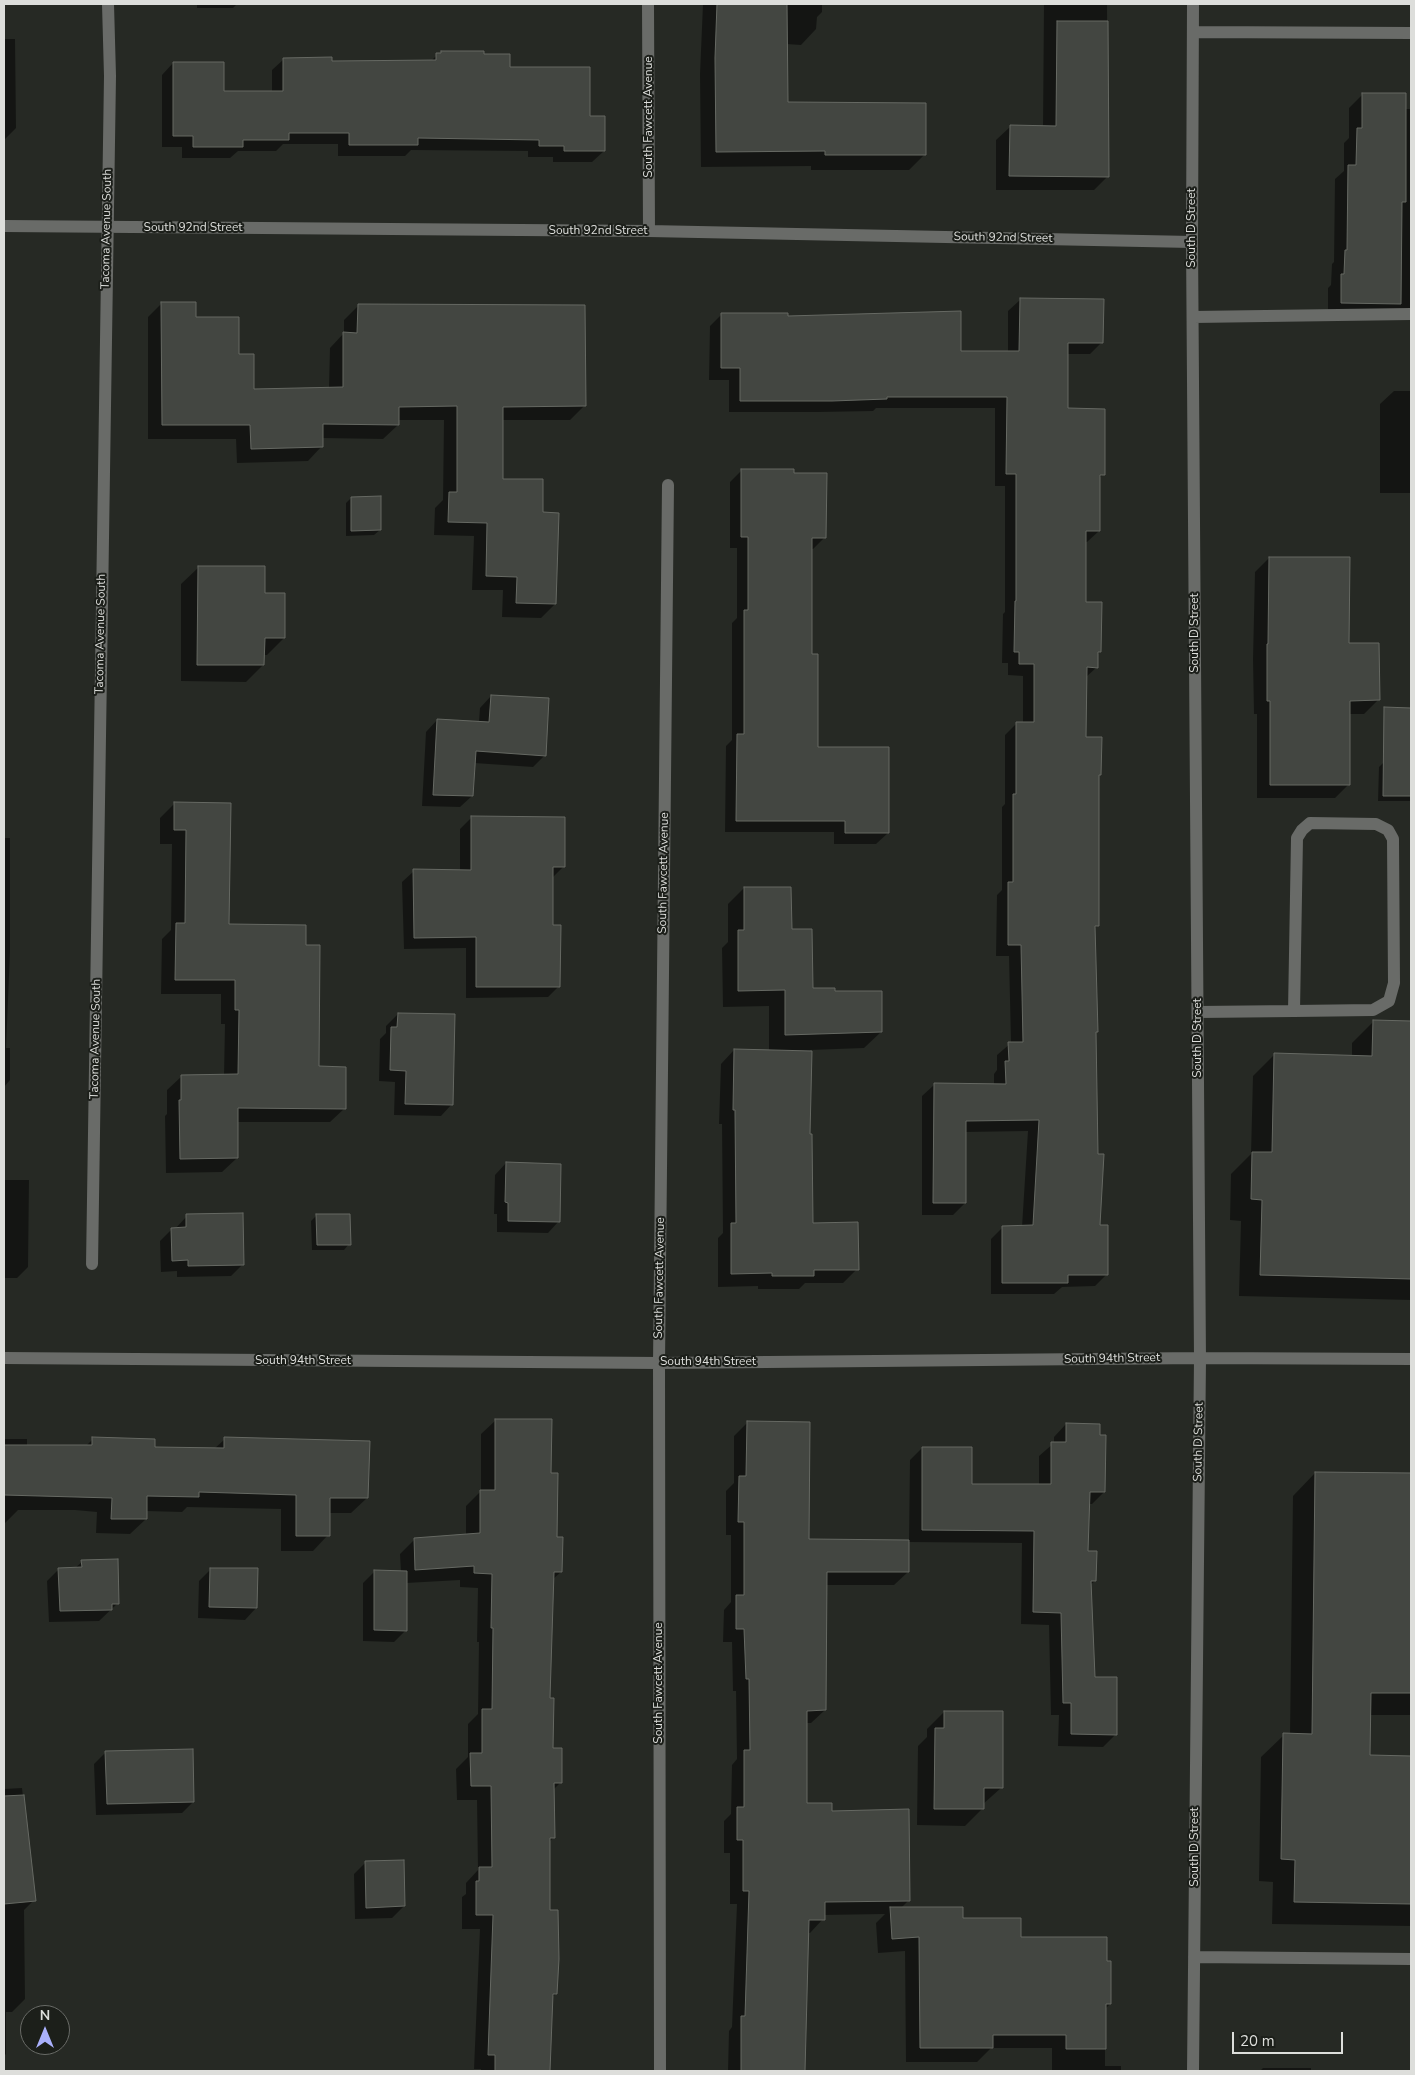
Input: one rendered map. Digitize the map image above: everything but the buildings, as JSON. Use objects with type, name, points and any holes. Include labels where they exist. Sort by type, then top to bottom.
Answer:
[{"type":"street","name":"Tacoma Avenue South","points":[[92,1264],[110,76],[108,4]]},
{"type":"street","name":"South Fawcett Avenue","points":[[648,4],[649,231]]},
{"type":"street","name":"South D Street","points":[[1193,4],[1192,242],[1200,1358],[1193,2071]]},
{"type":"street","points":[[1193,32],[1411,33]]},
{"type":"street","name":"South 92nd Street","points":[[4,226],[649,231],[1192,242]]},
{"type":"street","points":[[1193,317],[1411,314]]},
{"type":"street","name":"South Fawcett Avenue","points":[[660,2071],[659,1363],[668,485]]},
{"type":"street","points":[[1198,1012],[1294,1011],[1373,1010],[1389,1001],[1394,983],[1393,839],[1388,830],[1376,824],[1310,824],[1302,830],[1297,838],[1294,1011]]},
{"type":"street","name":"South 94th Street","points":[[4,1358],[659,1363],[1200,1358],[1411,1359]]},
{"type":"street","points":[[1194,1957],[1411,1959]]}]
